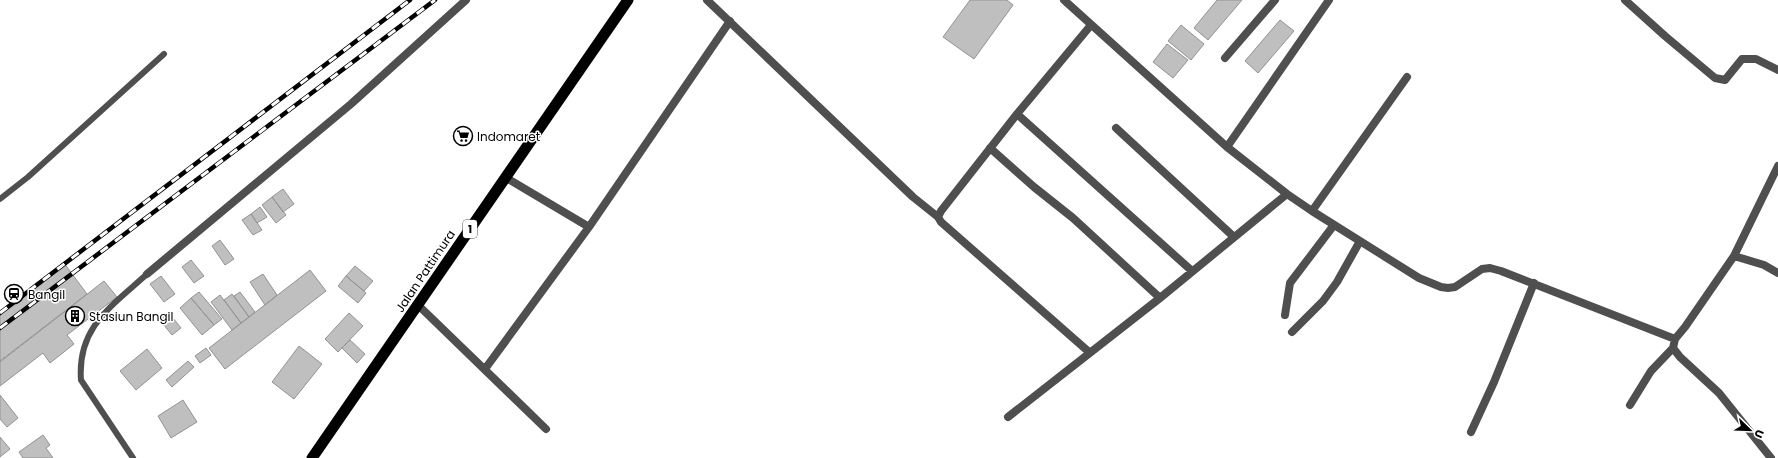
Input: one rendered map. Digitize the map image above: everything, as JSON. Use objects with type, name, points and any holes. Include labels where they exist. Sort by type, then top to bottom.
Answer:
[{"type":"highway","name":"Jalan Pattimura","points":[[312,458],[628,0]]},
{"type":"street","points":[[146,274],[351,104],[466,0]]},
{"type":"street","points":[[707,0],[824,113],[862,147],[885,172],[913,198],[938,217],[941,222],[1089,352]]},
{"type":"street","points":[[1064,0],[1091,26],[1227,147],[1287,194],[1360,242],[1419,278],[1441,287],[1455,287],[1474,273],[1482,269],[1490,268],[1675,339]]},
{"type":"street","points":[[1224,58],[1275,0]]},
{"type":"street","points":[[1227,147],[1329,0]]},
{"type":"street","points":[[1625,0],[1715,78],[1725,80],[1742,59],[1756,60],[1778,70]]},
{"type":"street","points":[[485,369],[589,227],[639,151],[730,21]]},
{"type":"street","points":[[938,217],[941,211],[1017,114],[1091,26]]},
{"type":"street","points":[[1312,211],[1407,76]]},
{"type":"street","points":[[1017,114],[1192,271]]},
{"type":"street","points":[[1116,128],[1234,237]]},
{"type":"street","points":[[990,148],[1034,187],[1073,218],[1160,298]]},
{"type":"street","points":[[1630,405],[1651,371],[1673,348],[1675,339],[1734,256],[1778,166]]},
{"type":"street","points":[[505,177],[589,227]]},
{"type":"street","points":[[1008,417],[1089,352],[1160,298],[1287,194]]},
{"type":"street","points":[[1285,315],[1290,283],[1334,225]]},
{"type":"street","points":[[1292,332],[1337,282],[1360,242]]},
{"type":"street","points":[[1734,256],[1764,265],[1778,274]]},
{"type":"street","points":[[1471,432],[1494,382],[1534,284]]},
{"type":"street","points":[[418,305],[546,429]]},
{"type":"street","points":[[1673,348],[1719,393],[1771,458]]},
{"type":"lane","points":[[0,199],[28,177],[164,54]]},
{"type":"lane","points":[[133,458],[81,380],[80,364],[82,351],[86,340],[98,320],[146,274]]},
{"type":"building","points":[[970,0],[1007,0],[1013,5],[974,59],[943,37]]},
{"type":"building","points":[[1217,0],[1242,0],[1208,40],[1194,28]]},
{"type":"building","points":[[1280,20],[1294,31],[1258,73],[1245,61]]},
{"type":"building","points":[[1181,25],[1204,44],[1191,60],[1168,41]]},
{"type":"building","points":[[1167,44],[1188,60],[1173,78],[1153,62]]},
{"type":"building","points":[[283,189],[294,204],[283,212],[272,197]]},
{"type":"building","points":[[272,197],[286,215],[276,223],[262,205]]},
{"type":"building","points":[[260,207],[267,217],[257,223],[251,214]]},
{"type":"building","points":[[251,214],[262,230],[253,235],[242,220]]},
{"type":"building","points":[[220,240],[234,259],[225,265],[212,246]]},
{"type":"building","points":[[191,260],[204,276],[194,283],[182,267]]},
{"type":"building","points":[[64,263],[87,294],[0,361],[0,312]]},
{"type":"building","points":[[355,266],[373,281],[364,291],[346,276]]},
{"type":"building","points":[[310,270],[326,291],[225,369],[209,348]]},
{"type":"building","points":[[263,274],[277,295],[265,305],[250,282]]},
{"type":"building","points":[[161,276],[175,294],[164,302],[150,284]]},
{"type":"building","points":[[346,276],[366,293],[358,303],[338,286]]},
{"type":"building","name":"Stasiun Bangil","points":[[104,281],[117,297],[67,335],[74,344],[50,363],[43,353],[0,386],[0,362]]},
{"type":"building","points":[[199,292],[222,319],[214,325],[191,298]]},
{"type":"building","points":[[240,292],[255,312],[249,317],[234,296]]},
{"type":"building","points":[[232,294],[249,317],[241,323],[224,300]]},
{"type":"building","points":[[220,295],[241,323],[232,330],[211,302]]},
{"type":"building","points":[[191,298],[214,325],[202,335],[180,308]]},
{"type":"building","points":[[168,312],[181,328],[172,335],[159,319]]},
{"type":"building","points":[[349,313],[363,326],[338,352],[325,339]]},
{"type":"building","points":[[350,340],[365,354],[357,363],[342,348]]},
{"type":"building","points":[[299,346],[322,364],[294,399],[272,382]]},
{"type":"building","points":[[206,348],[211,355],[200,363],[195,356]]},
{"type":"building","points":[[147,349],[162,368],[136,390],[120,371]]},
{"type":"building","points":[[188,361],[194,367],[172,387],[166,380]]},
{"type":"building","points":[[0,395],[18,418],[7,427],[0,419]]},
{"type":"building","points":[[183,400],[197,422],[171,438],[158,416]]},
{"type":"building","points":[[43,435],[50,445],[46,448],[53,458],[23,458],[19,452]]},
{"type":"building","points":[[0,437],[10,449],[0,457]]},
{"type":"railway","points":[[0,313],[410,0]]},
{"type":"railway","points":[[0,328],[435,0]]},
{"type":"place","name":"Indomaret","points":[[463,136]]},
{"type":"place","name":"Bangil","points":[[14,294]]},
{"type":"place","name":"Stasiun Bangil","points":[[75,316]]}]
